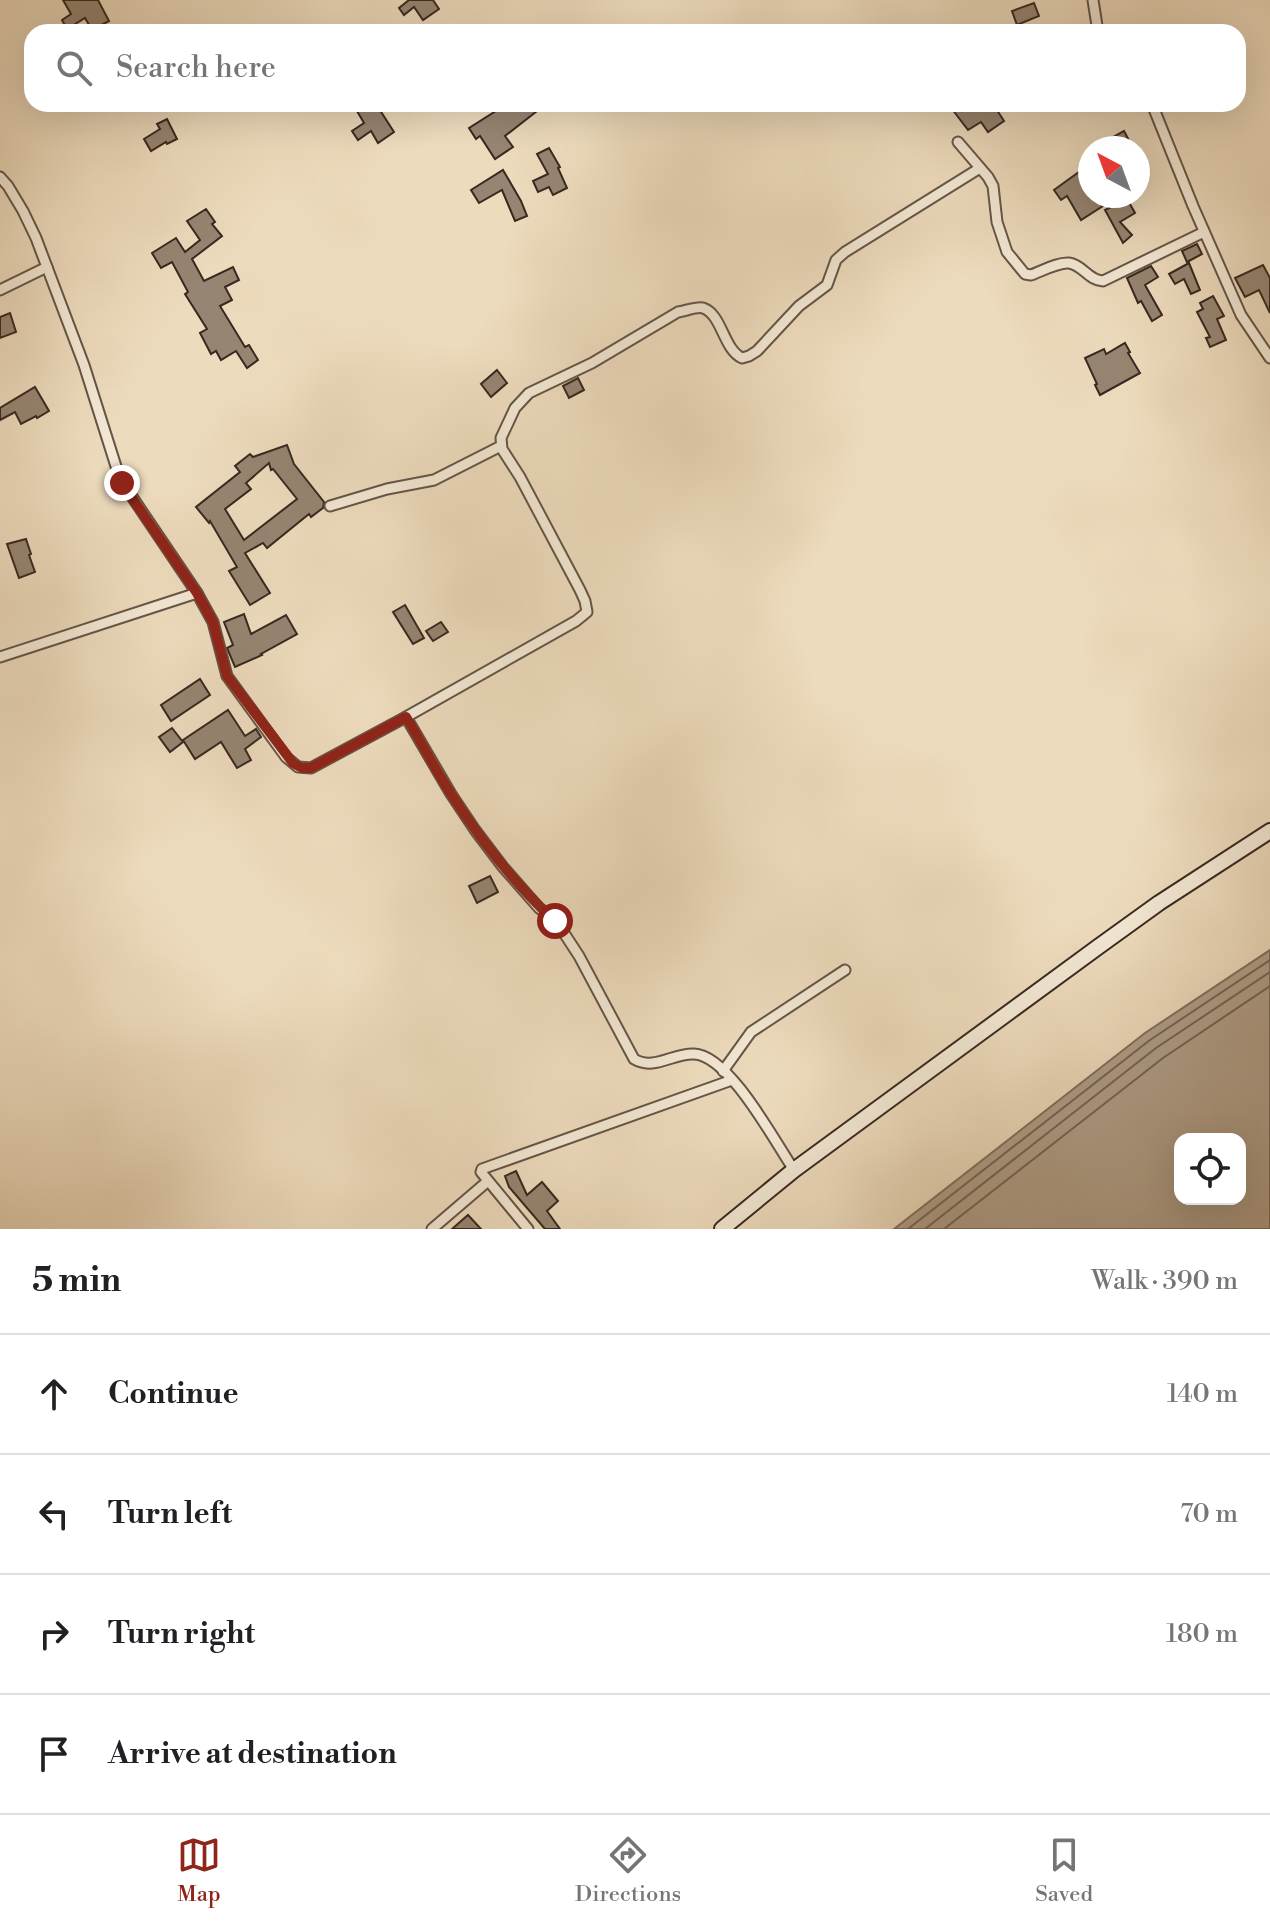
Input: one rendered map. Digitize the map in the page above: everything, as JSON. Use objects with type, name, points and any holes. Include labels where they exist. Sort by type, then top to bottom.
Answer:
[{"type":"main road","points":[[722,1229],[794,1170],[1110,938],[1270,831]]},
{"type":"street","points":[[1093,0],[1097,24]]},
{"type":"street","points":[[1155,112],[1241,315],[1270,358]]},
{"type":"street","points":[[958,142],[993,186],[997,222],[1007,252],[1025,274],[1031,275],[1069,263],[1093,279],[1103,281],[1204,232]]},
{"type":"street","points":[[0,177],[23,211],[47,267],[84,365],[120,479],[213,622],[227,676],[286,757],[298,767],[311,768],[576,621],[587,612],[580,590],[501,446],[510,417],[522,399],[592,363],[678,312],[697,307],[711,313],[733,352],[742,358],[749,356],[799,306],[827,285],[836,260],[845,252],[980,168]]},
{"type":"street","points":[[0,290],[47,267]]},
{"type":"street","points":[[330,506],[387,489],[434,480],[501,446]]},
{"type":"street","points":[[0,657],[197,593]]},
{"type":"street","points":[[406,717],[475,830],[503,867],[562,930],[634,1059],[652,1064],[697,1054],[714,1062],[756,1112],[794,1170]]},
{"type":"street","points":[[723,1071],[751,1032],[845,970]]},
{"type":"street","points":[[528,1229],[481,1172],[482,1169],[732,1080]]},
{"type":"street","points":[[432,1229],[488,1181]]},
{"type":"water","points":[[1270,950],[1270,1229],[894,1229],[1145,1033]]},
{"type":"building","points":[[63,0],[98,0],[109,21],[88,24],[85,18],[75,24],[64,24],[62,20],[71,14]]},
{"type":"building","points":[[409,0],[433,0],[439,9],[423,20],[414,7],[404,15],[399,8]]},
{"type":"building","points":[[1034,3],[1039,16],[1017,24],[1012,11]]},
{"type":"building","points":[[358,112],[381,112],[394,132],[378,143],[371,131],[358,140],[352,131],[364,123]]},
{"type":"building","points":[[494,112],[536,112],[505,136],[513,147],[495,159],[480,136],[476,139],[469,128]]},
{"type":"building","points":[[954,112],[998,112],[1004,121],[988,132],[981,122],[968,130]]},
{"type":"building","points":[[167,119],[177,139],[151,151],[144,139],[160,129],[157,124]]},
{"type":"building","points":[[549,148],[567,188],[553,195],[549,187],[538,192],[533,181],[548,174],[537,154]]},
{"type":"building","points":[[503,170],[527,216],[515,221],[502,190],[479,203],[471,190]]},
{"type":"building","points":[[1078,173],[1078,208],[1100,208],[1081,220],[1067,196],[1061,200],[1054,190]]},
{"type":"building","points":[[1132,208],[1135,213],[1120,222],[1132,235],[1123,243],[1105,210]]},
{"type":"building","points":[[206,209],[215,222],[212,224],[222,236],[192,259],[204,281],[233,267],[239,280],[225,287],[232,300],[220,306],[245,347],[249,345],[258,360],[247,368],[236,351],[221,360],[216,351],[211,354],[200,333],[207,329],[185,294],[188,292],[172,262],[161,268],[152,253],[176,238],[185,252],[200,240],[187,221]]},
{"type":"building","points":[[1197,244],[1202,254],[1187,262],[1182,251]]},
{"type":"building","points":[[1189,263],[1200,290],[1191,294],[1184,279],[1175,284],[1169,274]]},
{"type":"building","points":[[1263,265],[1270,278],[1270,313],[1259,290],[1245,297],[1235,278]]},
{"type":"building","points":[[1151,266],[1158,277],[1145,285],[1162,315],[1152,321],[1141,301],[1138,303],[1127,278]]},
{"type":"building","points":[[1213,296],[1224,316],[1217,319],[1226,340],[1210,347],[1206,338],[1210,337],[1197,312],[1203,309],[1200,303]]},
{"type":"building","points":[[10,313],[16,332],[0,338],[0,317]]},
{"type":"building","points":[[1125,343],[1140,373],[1100,395],[1085,358],[1104,349],[1106,354]]},
{"type":"building","points":[[497,370],[507,383],[491,397],[481,384]]},
{"type":"building","points":[[578,378],[584,390],[569,398],[563,386]]},
{"type":"building","points":[[35,387],[49,411],[21,424],[15,412],[0,420],[0,408]]},
{"type":"building","points":[[287,445],[294,464],[324,502],[323,508],[311,517],[309,514],[267,548],[263,543],[245,553],[270,593],[250,605],[229,571],[237,567],[210,521],[196,507],[240,472],[235,466],[250,454],[253,457]],"holes":[[[269,463],[271,470],[297,499],[244,540],[225,509],[251,489],[246,483]]]},
{"type":"building","points":[[26,539],[35,572],[19,578],[7,544]]},
{"type":"building","points":[[405,605],[424,638],[413,644],[393,612]]},
{"type":"building","points":[[244,614],[251,634],[286,615],[297,634],[235,667],[227,648],[233,645],[224,622]]},
{"type":"building","points":[[441,622],[448,632],[433,641],[426,631]]},
{"type":"building","points":[[200,679],[210,695],[171,721],[161,705]]},
{"type":"building","points":[[228,710],[245,736],[256,729],[261,737],[245,749],[251,760],[237,768],[221,742],[195,759],[183,740]]},
{"type":"building","points":[[172,728],[183,742],[170,752],[159,737]]},
{"type":"building","points":[[490,876],[498,892],[477,903],[469,886]]},
{"type":"building","points":[[516,1171],[527,1195],[542,1182],[558,1201],[547,1211],[560,1229],[545,1229],[509,1187],[505,1176]]},
{"type":"building","points":[[468,1215],[481,1229],[452,1229]]},
{"type":"route","points":[[122,483],[197,593],[213,622],[227,676],[286,757],[298,767],[311,768],[406,717],[475,830],[524,891],[555,921]]}]
